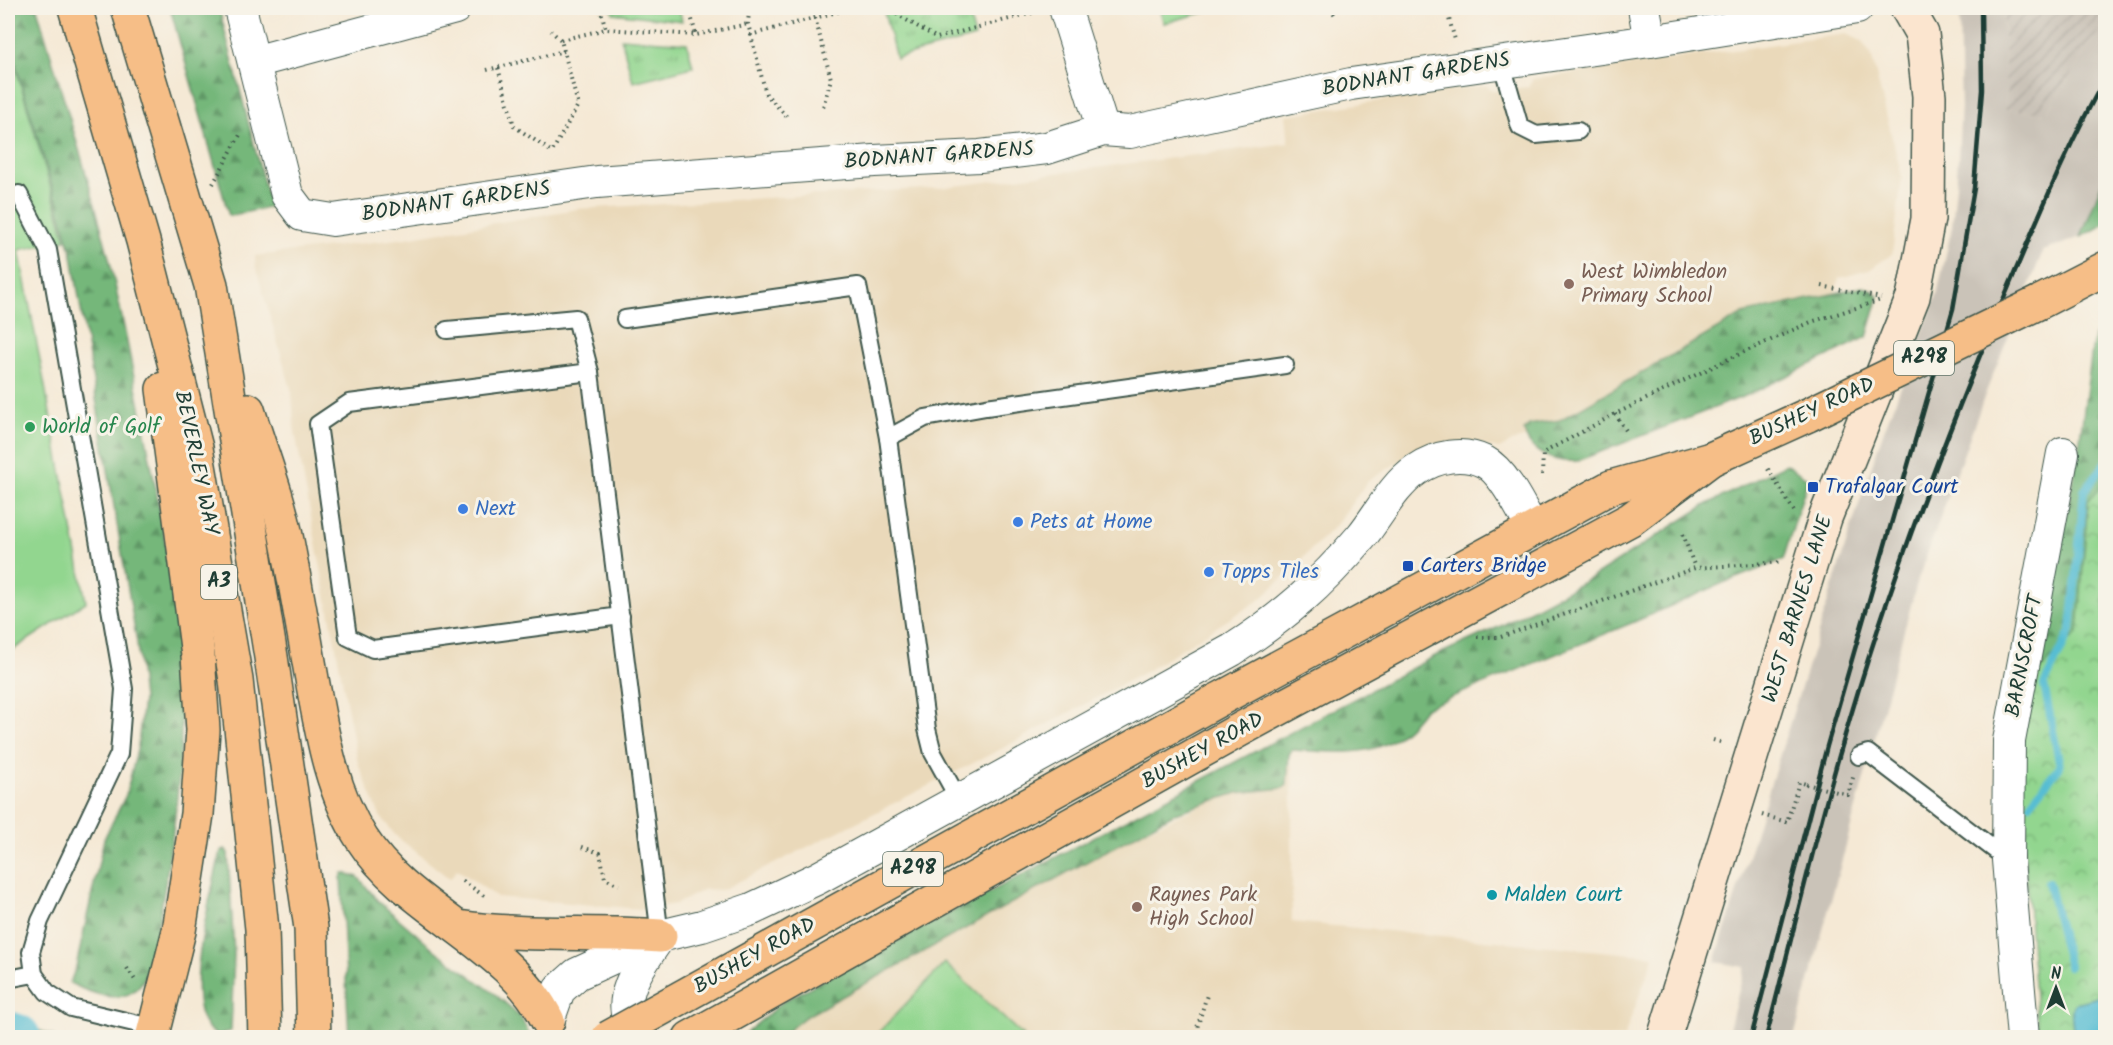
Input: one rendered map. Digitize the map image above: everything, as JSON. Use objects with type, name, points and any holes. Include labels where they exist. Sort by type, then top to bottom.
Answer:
[{"type":"main road","name":"BEVERLEY WAY","points":[[75,8],[143,242],[196,448],[236,680],[261,929],[265,1038]]},
{"type":"main road","name":"BEVERLEY WAY","points":[[128,8],[211,285],[271,657],[311,928],[314,1038]]},
{"type":"main road","name":"WEST BARNES LANE","points":[[1664,1038],[1825,518],[1913,297],[1928,219],[1929,96],[1922,34],[1907,8]]},
{"type":"main road","points":[[143,242],[198,655],[203,730],[197,814],[179,931],[153,1033]]},
{"type":"main road","name":"BUSHEY ROAD","points":[[608,1038],[1218,700],[1611,487],[1711,459],[1808,415],[2106,268]]},
{"type":"main road","points":[[211,285],[287,537],[321,733],[338,793],[362,840],[381,862],[425,904],[458,927],[537,998],[551,1029]]},
{"type":"main road","name":"BUSHEY ROAD","points":[[690,1038],[1243,728],[1632,519],[1711,459]]},
{"type":"main road","points":[[458,927],[531,935],[609,932],[660,936]]},
{"type":"street","name":"BODNANT GARDENS","points":[[240,8],[287,195],[302,215],[333,220],[597,182],[873,161],[980,156],[1047,148],[1103,130],[1130,132],[1351,84],[1463,66],[1650,42],[1857,8]]},
{"type":"street","points":[[254,62],[455,8]]},
{"type":"street","points":[[1065,8],[1103,130]]},
{"type":"street","points":[[1644,8],[1650,42]]},
{"type":"street","name":"BARNSCROFT","points":[[2024,1038],[2008,860],[2009,741],[2063,453]]},
{"type":"street","name":"BUSHEY ROAD","points":[[551,1029],[554,1001],[566,983],[577,974],[660,936],[702,926],[752,909],[818,878],[1232,650],[1275,622],[1319,584],[1416,470],[1437,460],[1454,456],[1470,457],[1487,463],[1511,491],[1532,528]]},
{"type":"street","points":[[643,1038],[638,1036],[626,1017],[628,994],[640,965],[660,936]]},
{"type":"lane","points":[[1501,61],[1520,128],[1536,135],[1578,131]]},
{"type":"lane","points":[[19,194],[48,250],[124,689],[119,754],[40,921],[32,952],[34,974],[47,992],[71,1008],[153,1033]]},
{"type":"lane","points":[[625,319],[858,286],[888,438],[927,729],[933,753],[959,800]]},
{"type":"lane","points":[[447,330],[576,318],[590,372],[660,936]]},
{"type":"lane","points":[[888,438],[925,418],[955,412],[1285,365]]},
{"type":"lane","points":[[590,372],[349,403],[318,424],[327,505],[348,637],[373,650],[621,616]]},
{"type":"lane","points":[[1859,756],[1868,753],[2008,860]]},
{"type":"lane","points":[[8,979],[34,974]]},
{"type":"path","points":[[600,8],[606,29]]},
{"type":"path","points":[[688,8],[696,35]]},
{"type":"path","points":[[750,35],[852,8]]},
{"type":"path","points":[[886,8],[937,38],[1032,13]]},
{"type":"path","points":[[1330,8],[1335,15]]},
{"type":"path","points":[[1446,8],[1463,66]]},
{"type":"path","points":[[749,11],[750,35],[766,94],[788,117]]},
{"type":"path","points":[[815,18],[831,79],[823,107]]},
{"type":"path","points":[[561,40],[606,29],[696,35],[748,24]]},
{"type":"path","points":[[498,68],[514,126],[552,152],[578,105],[561,40],[551,31]]},
{"type":"path","points":[[487,70],[564,51]]},
{"type":"path","points":[[213,184],[262,96]]},
{"type":"path","points":[[1542,475],[1543,453],[1615,414],[1811,322],[1885,298],[1822,286]]},
{"type":"path","points":[[1615,414],[1627,432]]},
{"type":"path","points":[[1768,469],[1794,511]]},
{"type":"path","points":[[1683,534],[1695,568]]},
{"type":"path","points":[[1471,636],[1501,636],[1695,568],[1789,562]]},
{"type":"path","points":[[1713,740],[1727,744]]},
{"type":"path","points":[[1757,813],[1787,822],[1799,782],[1841,793]]},
{"type":"path","points":[[582,847],[600,853],[605,878],[620,885]]},
{"type":"path","points":[[463,881],[484,896]]},
{"type":"path","points":[[1194,1038],[1207,995]]},
{"type":"shaded area","points":[[1959,8],[2003,8],[2006,109],[2046,114],[2105,21],[2105,175],[2081,237],[2043,251],[1986,392],[1918,579],[1794,1037],[1727,1037],[1745,967],[1715,962],[1851,528],[1883,433],[1937,295],[1952,227],[1957,175],[1961,107]]},
{"type":"shaded area","points":[[2003,8],[2105,8],[2105,21],[2046,114],[2006,109]]},
{"type":"shaded area","points":[[1846,34],[1861,41],[1871,54],[1902,177],[1892,254],[1869,270],[1839,278],[1834,298],[1562,429],[1516,440],[1499,449],[1475,443],[1448,443],[1403,459],[1368,481],[1336,525],[1261,599],[1143,673],[1003,748],[722,890],[705,889],[676,904],[641,909],[497,897],[457,869],[450,879],[396,836],[380,816],[358,763],[294,427],[292,392],[256,268],[255,256],[407,238],[577,209],[939,188],[1289,143],[1286,115],[1486,85],[1493,91],[1528,87],[1533,79]]},
{"type":"shaded area","name":"Raynes Park High School","points":[[1292,765],[1292,922],[1654,956],[1624,1037],[755,1038],[1009,892]]},
{"type":"green space","points":[[8,8],[37,8],[102,230],[126,337],[157,497],[177,631],[181,698],[179,777],[165,887],[148,969],[141,984],[131,993],[116,997],[96,994],[70,983],[76,967],[104,839],[126,795],[138,746],[143,699],[137,643],[71,250],[8,38]]},
{"type":"green space","points":[[170,8],[219,8],[270,207],[229,216]]},
{"type":"green space","points":[[612,8],[679,8],[682,21],[613,13]]},
{"type":"green space","points":[[883,8],[967,8],[975,37],[896,58]]},
{"type":"green space","points":[[1159,8],[1220,8],[1164,23]]},
{"type":"green space","points":[[621,38],[687,43],[693,67],[633,82]]},
{"type":"green space","name":"World of Golf","points":[[8,41],[66,240],[19,250],[86,602],[8,653]]},
{"type":"green space","points":[[2105,175],[2105,224],[2081,237]]},
{"type":"green space","points":[[1862,287],[1871,289],[1879,296],[1867,337],[1750,394],[1577,461],[1560,460],[1544,455],[1527,439],[1524,431],[1529,425],[1560,420],[1743,314]]},
{"type":"green space","points":[[2105,329],[2105,482],[2088,501],[2078,633],[2037,673],[2078,454],[2094,335]]},
{"type":"green space","points":[[1786,464],[1808,479],[1783,560],[1425,708],[1411,725],[1382,746],[1350,752],[1292,750],[1289,754],[1287,785],[1283,788],[1237,793],[1175,813],[805,1017],[780,1037],[740,1038],[784,1001],[1437,655],[1501,626],[1593,577],[1704,506]]},
{"type":"green space","points":[[2105,482],[2105,995],[2076,1003],[2071,1010],[2074,1037],[2038,1037],[2017,754],[2037,673],[2078,633],[2088,501]]},
{"type":"green space","points":[[225,849],[228,853],[234,954],[231,1031],[219,1035],[206,1025],[199,1007],[197,982],[204,926],[221,851]]},
{"type":"green space","points":[[343,873],[358,877],[378,901],[436,951],[495,994],[520,1016],[531,1037],[349,1037],[341,878]]},
{"type":"green space","points":[[945,963],[1024,1037],[874,1037]]},
{"type":"green space","points":[[8,1018],[56,1037],[8,1037]]},
{"type":"water","points":[[2105,995],[2105,1037],[2074,1037],[2071,1010],[2076,1003]]},
{"type":"waterway","points":[[2030,804],[2060,766],[2044,685],[2071,630],[2084,491],[2106,463]]},
{"type":"waterway","points":[[2048,882],[2069,966]]},
{"type":"waterway","points":[[8,1035],[17,1038]]},
{"type":"railway","points":[[1751,1038],[1827,746],[1953,309],[1974,188],[1982,90],[1981,8]]},
{"type":"railway","points":[[1766,1038],[1831,785],[1858,690],[1897,573],[1939,458],[2009,286],[2067,154],[2106,77]]},
{"type":"place","name":"West Wimbledon Primary School","points":[[1569,284]]},
{"type":"place","name":"World of Golf","points":[[30,427]]},
{"type":"place","name":"Trafalgar Court","points":[[1813,487]]},
{"type":"place","name":"Next","points":[[463,509]]},
{"type":"place","name":"Pets at Home","points":[[1018,522]]},
{"type":"place","name":"Carters Bridge","points":[[1408,566]]},
{"type":"place","name":"Topps Tiles","points":[[1209,572]]},
{"type":"place","name":"Malden Court","points":[[1492,895]]},
{"type":"place","name":"Raynes Park High School","points":[[1137,907]]}]
